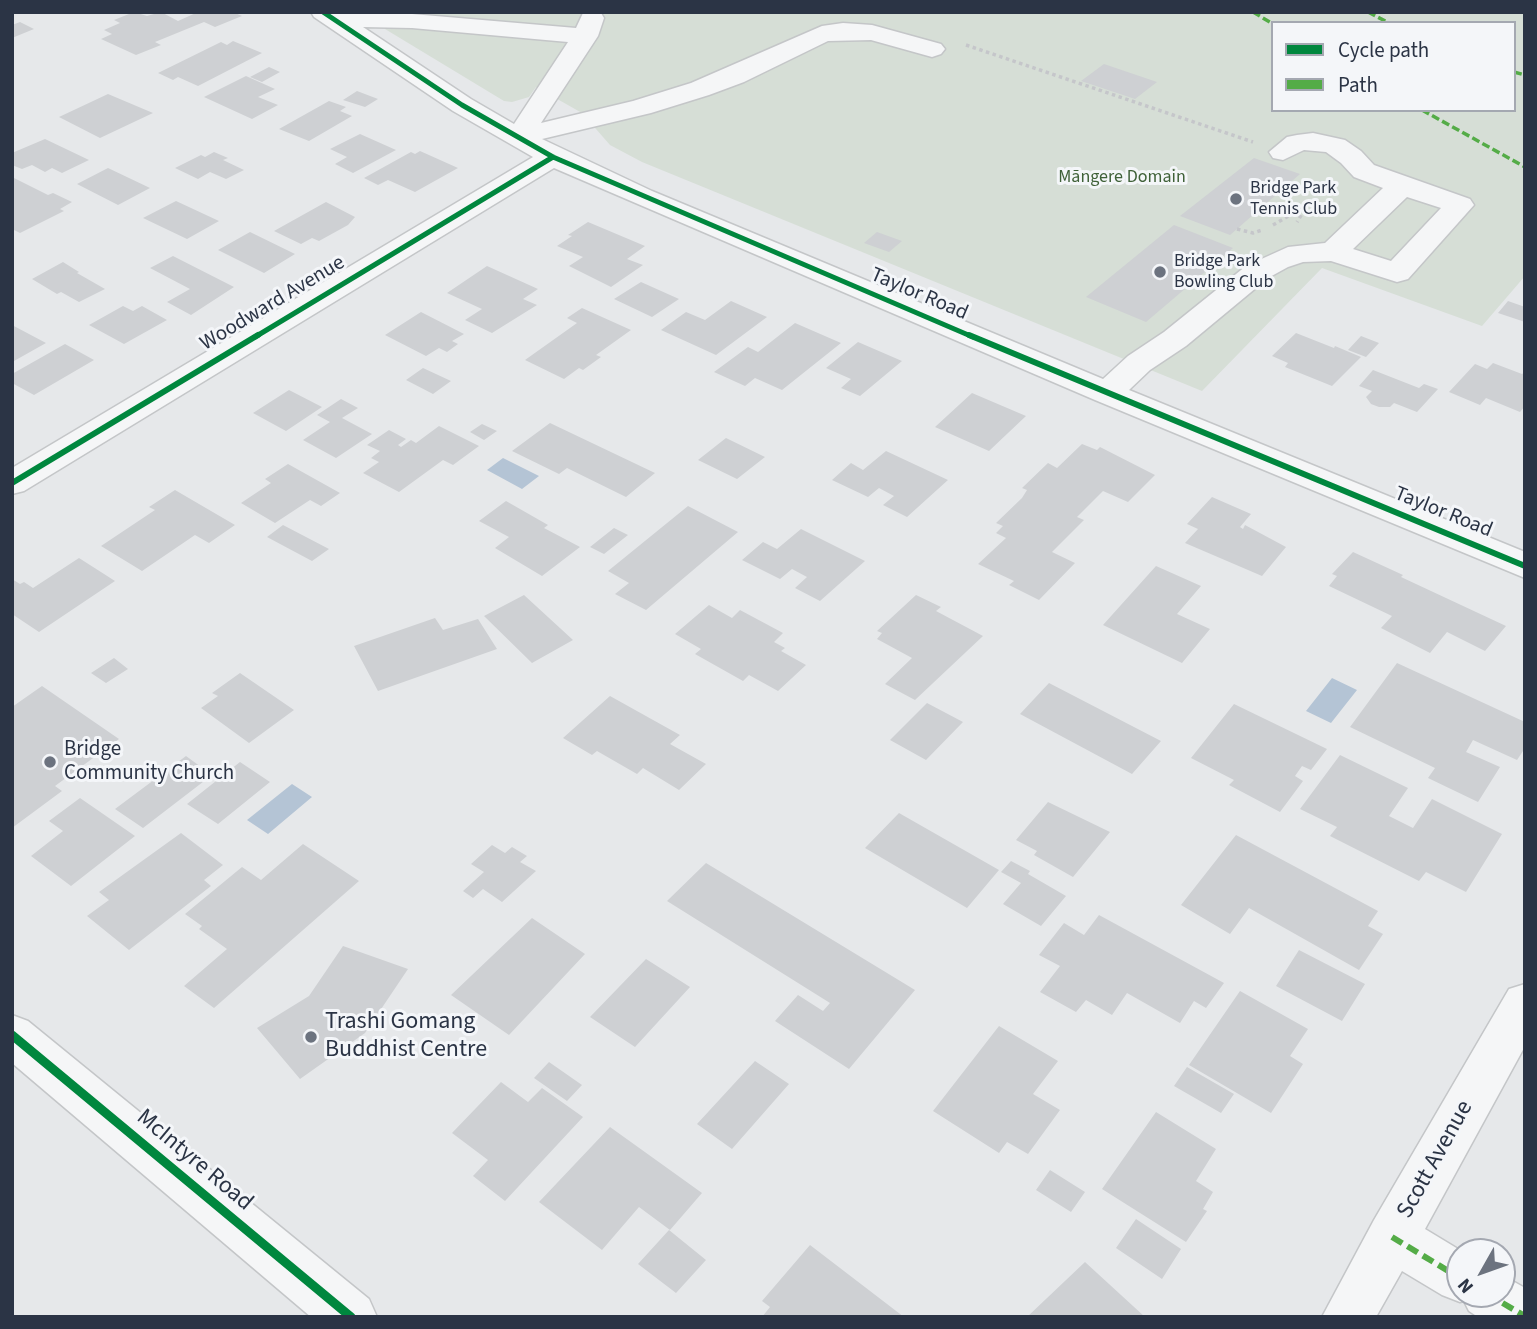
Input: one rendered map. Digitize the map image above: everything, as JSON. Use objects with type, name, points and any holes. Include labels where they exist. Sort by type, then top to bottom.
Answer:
[{"type":"street","points":[[329,16],[412,21],[589,24]]},
{"type":"street","name":"Taylor Road","points":[[329,16],[462,105],[554,157],[665,207],[1525,566]]},
{"type":"street","points":[[519,137],[589,24]]},
{"type":"street","points":[[519,137],[642,107],[700,89],[735,76],[822,34],[843,31],[872,33],[932,49]]},
{"type":"street","points":[[1107,393],[1139,363],[1175,339],[1257,272],[1277,261],[1299,253],[1333,252],[1396,273],[1460,205],[1364,171],[1351,157],[1335,146],[1313,141],[1297,143],[1283,152]]},
{"type":"street","name":"Woodward Avenue","points":[[12,482],[554,157]]},
{"type":"street","points":[[1333,252],[1402,186]]},
{"type":"street","name":"Scott Avenue","points":[[1348,1317],[1525,1003]]},
{"type":"street","name":"McIntyre Road","points":[[12,1035],[351,1317]]},
{"type":"street","points":[[1392,1237],[1446,1270]]},
{"type":"path","points":[[932,49],[940,50],[953,41],[1228,134]]},
{"type":"green space","name":"Māngere Domain","points":[[401,12],[1525,12],[1525,276],[1482,326],[1322,268],[1202,391],[642,162],[610,145],[582,113],[536,87],[529,97],[512,102],[504,101],[385,29],[391,26],[432,30]]},
{"type":"water","points":[[503,458],[539,476],[522,489],[487,470]]},
{"type":"water","points":[[1332,678],[1357,690],[1331,723],[1306,711]]},
{"type":"water","points":[[292,784],[312,797],[268,834],[247,820]]},
{"type":"building","points":[[134,12],[147,16],[161,12],[178,21],[198,12],[233,12],[242,16],[215,27],[204,22],[155,42],[161,45],[136,55],[101,39],[112,34],[104,30],[120,23],[114,20]]},
{"type":"building","points":[[20,22],[34,29],[12,38],[12,25]]},
{"type":"building","points":[[233,41],[262,53],[198,86],[178,77],[173,80],[158,73],[221,42],[227,45]]},
{"type":"building","points":[[1104,64],[1157,82],[1135,99],[1081,81]]},
{"type":"building","points":[[269,67],[280,72],[262,82],[250,77]]},
{"type":"building","points":[[246,76],[275,89],[258,97],[278,105],[252,119],[204,97]]},
{"type":"building","points":[[357,91],[378,99],[365,107],[343,100]]},
{"type":"building","points":[[108,94],[153,113],[100,138],[59,117]]},
{"type":"building","points":[[329,101],[346,107],[340,111],[352,116],[309,141],[279,129]]},
{"type":"building","points":[[360,134],[396,150],[353,173],[335,164],[347,157],[330,149]]},
{"type":"building","points":[[45,139],[89,160],[62,173],[52,168],[45,172],[32,165],[22,169],[12,165],[12,153]]},
{"type":"building","points":[[420,151],[458,168],[415,192],[388,180],[378,185],[364,178],[411,152],[415,154]]},
{"type":"building","points":[[214,152],[228,158],[223,160],[244,170],[226,179],[210,172],[198,179],[175,168],[201,155],[205,157]]},
{"type":"building","name":"Bridge Park Tennis Club","points":[[1254,158],[1300,174],[1230,235],[1180,216]]},
{"type":"building","points":[[108,168],[150,188],[118,205],[77,184]]},
{"type":"building","points":[[12,177],[48,195],[53,193],[72,202],[60,209],[64,211],[20,233],[12,229]]},
{"type":"building","points":[[176,201],[219,221],[187,239],[143,218]]},
{"type":"building","points":[[326,202],[355,217],[348,225],[319,241],[312,238],[301,244],[274,231]]},
{"type":"building","points":[[588,222],[645,246],[627,259],[643,265],[611,287],[569,266],[583,257],[557,246]]},
{"type":"building","name":"Bridge Park Bowling Club","points":[[1174,225],[1233,248],[1146,322],[1086,297]]},
{"type":"building","points":[[250,232],[295,254],[264,273],[218,250]]},
{"type":"building","points":[[877,232],[902,241],[889,252],[864,243]]},
{"type":"building","points":[[173,256],[234,287],[191,315],[167,302],[190,289],[150,268]]},
{"type":"building","points":[[63,262],[105,289],[79,302],[61,292],[57,294],[32,279]]},
{"type":"building","points":[[487,266],[538,289],[523,299],[537,305],[492,333],[465,320],[482,309],[447,293]]},
{"type":"building","points":[[641,282],[679,299],[652,317],[614,299]]},
{"type":"building","points":[[731,301],[767,317],[716,355],[661,330],[686,312],[705,320]]},
{"type":"building","points":[[1508,301],[1525,307],[1525,322],[1498,313]]},
{"type":"building","points":[[123,306],[133,311],[142,306],[167,320],[124,344],[89,325]]},
{"type":"building","points":[[582,308],[631,330],[596,355],[601,357],[564,379],[525,360],[577,323],[567,318]]},
{"type":"building","points":[[421,312],[464,334],[452,341],[458,344],[447,352],[439,348],[426,356],[385,335]]},
{"type":"building","points":[[795,323],[841,343],[782,390],[755,378],[745,386],[714,372],[748,347],[758,352]]},
{"type":"building","points":[[12,325],[46,343],[14,361]]},
{"type":"building","points":[[1296,333],[1361,357],[1332,386],[1285,367],[1288,363],[1272,356]]},
{"type":"building","points":[[1361,336],[1379,343],[1366,357],[1348,350]]},
{"type":"building","points":[[858,342],[902,361],[860,396],[841,388],[851,379],[826,368]]},
{"type":"building","points":[[65,344],[94,360],[34,395],[12,383],[12,374]]},
{"type":"building","points":[[1493,363],[1522,374],[1525,372],[1525,406],[1520,412],[1486,398],[1480,405],[1449,392],[1475,364],[1487,369]]},
{"type":"building","points":[[423,368],[451,381],[433,394],[406,380]]},
{"type":"building","points":[[1373,370],[1419,388],[1424,384],[1438,389],[1417,412],[1394,403],[1390,407],[1379,407],[1371,404],[1366,397],[1372,391],[1359,386]]},
{"type":"building","points":[[289,390],[322,407],[286,431],[253,413]]},
{"type":"building","points":[[972,393],[1026,416],[989,451],[935,427]]},
{"type":"building","points":[[341,399],[358,408],[342,418],[372,434],[336,458],[303,440],[330,422],[317,415]]},
{"type":"building","points":[[550,423],[655,473],[626,497],[567,468],[559,474],[512,451]]},
{"type":"building","points":[[482,424],[497,431],[484,440],[470,432]]},
{"type":"building","points":[[439,426],[479,446],[453,465],[443,460],[399,492],[363,473],[379,462],[371,458],[380,451],[367,445],[389,430],[406,439],[398,445],[401,447],[411,440],[416,443]]},
{"type":"building","points":[[726,438],[765,457],[737,479],[698,460]]},
{"type":"building","points":[[1082,444],[1097,450],[1100,447],[1155,475],[1128,502],[1103,491],[1077,517],[1084,520],[1052,552],[1075,563],[1039,600],[1009,585],[1014,581],[978,564],[1006,538],[996,533],[1003,526],[996,523],[1022,498],[1027,490],[1022,488],[1048,463],[1057,468]]},
{"type":"building","points":[[886,451],[948,480],[907,517],[883,505],[894,496],[879,488],[868,497],[832,480],[851,463],[863,470]]},
{"type":"building","points":[[288,464],[340,493],[321,506],[310,500],[275,523],[241,503],[271,483],[265,479]]},
{"type":"building","points":[[175,490],[235,525],[209,543],[195,535],[142,571],[101,546],[155,510],[149,507]]},
{"type":"building","points":[[1212,497],[1251,514],[1240,527],[1243,529],[1245,525],[1286,547],[1262,576],[1185,543],[1198,529],[1187,524]]},
{"type":"building","points":[[506,501],[548,525],[544,528],[580,547],[542,576],[495,548],[509,537],[479,521]]},
{"type":"building","points":[[688,506],[738,532],[646,610],[615,594],[629,583],[608,571]]},
{"type":"building","points":[[283,525],[329,549],[312,561],[267,537]]},
{"type":"building","points":[[614,528],[628,535],[604,554],[590,547]]},
{"type":"building","points":[[801,529],[865,561],[820,601],[795,588],[807,577],[792,569],[780,579],[742,560],[763,542],[777,549]]},
{"type":"building","points":[[1353,552],[1506,626],[1485,651],[1447,632],[1430,653],[1381,628],[1392,616],[1329,586],[1337,576],[1332,574]]},
{"type":"building","points":[[79,558],[115,581],[39,632],[12,614],[12,579],[33,588]]},
{"type":"building","points":[[1156,566],[1201,586],[1177,614],[1210,629],[1182,663],[1103,625]]},
{"type":"building","points":[[524,595],[573,640],[532,663],[484,616]]},
{"type":"building","points":[[916,595],[941,607],[936,611],[983,636],[915,700],[885,684],[912,658],[877,639],[882,633],[877,631]]},
{"type":"building","points":[[709,605],[732,618],[740,610],[783,633],[774,642],[785,648],[781,651],[806,665],[778,691],[749,675],[743,681],[695,654],[701,649],[675,634]]},
{"type":"building","points":[[435,618],[443,630],[478,619],[497,649],[378,691],[354,646]]},
{"type":"building","points":[[114,658],[128,669],[106,683],[91,673]]},
{"type":"building","points":[[1397,663],[1525,722],[1525,748],[1517,760],[1473,740],[1466,752],[1500,767],[1478,802],[1428,778],[1435,768],[1350,727]]},
{"type":"building","points":[[240,673],[294,710],[249,743],[201,708],[218,696],[212,693]]},
{"type":"building","points":[[1049,683],[1161,741],[1132,774],[1020,714]]},
{"type":"building","name":"Bridge Community Church","points":[[42,686],[119,739],[55,786],[62,791],[12,828],[12,707]]},
{"type":"building","points":[[610,696],[680,735],[670,744],[706,764],[679,790],[643,768],[637,774],[597,751],[592,755],[563,738]]},
{"type":"building","points":[[927,703],[963,722],[926,760],[890,740]]},
{"type":"building","points":[[1234,704],[1327,749],[1311,770],[1302,766],[1295,776],[1303,781],[1280,812],[1229,785],[1234,780],[1191,758]]},
{"type":"building","points":[[1340,755],[1408,788],[1389,816],[1413,828],[1432,799],[1502,834],[1466,892],[1426,872],[1419,881],[1330,836],[1337,827],[1300,809]]},
{"type":"building","points":[[186,756],[212,775],[143,828],[115,809]]},
{"type":"building","points":[[240,762],[270,782],[218,824],[187,804]]},
{"type":"building","points":[[80,798],[135,836],[71,886],[31,856],[63,831],[49,821]]},
{"type":"building","points":[[1048,802],[1110,832],[1073,877],[1034,855],[1037,851],[1016,840]]},
{"type":"building","points":[[899,813],[999,870],[967,908],[865,848]]},
{"type":"building","points":[[181,833],[223,865],[204,880],[211,886],[129,950],[87,916],[109,900],[99,892]]},
{"type":"building","points":[[1236,835],[1378,911],[1368,926],[1383,934],[1359,970],[1249,908],[1230,934],[1181,905]]},
{"type":"building","points":[[303,844],[359,881],[214,1008],[184,986],[227,949],[199,929],[202,926],[185,914],[242,867],[261,880]]},
{"type":"building","points":[[492,845],[505,853],[512,847],[527,856],[520,862],[536,871],[502,902],[483,889],[473,898],[463,891],[484,872],[471,864]]},
{"type":"building","points":[[1011,861],[1066,896],[1041,926],[1003,904],[1021,883],[1001,872]]},
{"type":"building","points":[[706,863],[915,990],[849,1069],[775,1021],[798,995],[823,1011],[830,1003],[667,901]]},
{"type":"building","points":[[1099,915],[1224,983],[1206,1008],[1194,1001],[1180,1023],[1127,993],[1112,1015],[1086,1000],[1076,1012],[1040,992],[1060,966],[1039,955],[1064,923],[1084,935]]},
{"type":"building","points":[[532,918],[585,954],[509,1035],[451,995]]},
{"type":"building","points":[[343,946],[408,969],[365,1033],[300,1079],[257,1028],[309,996]]},
{"type":"building","points":[[1299,950],[1365,984],[1342,1021],[1276,986]]},
{"type":"building","points":[[646,959],[690,987],[635,1047],[590,1017]]},
{"type":"building","points":[[1240,991],[1308,1029],[1290,1056],[1303,1064],[1271,1113],[1189,1065]]},
{"type":"building","points":[[999,1026],[1058,1061],[1033,1094],[1060,1110],[1028,1154],[1007,1142],[999,1153],[933,1111]]},
{"type":"building","points":[[755,1061],[789,1084],[732,1149],[697,1124]]},
{"type":"building","points":[[549,1062],[582,1085],[567,1101],[534,1078]]},
{"type":"building","points":[[1187,1067],[1234,1094],[1221,1113],[1174,1086]]},
{"type":"building","points":[[501,1082],[528,1102],[542,1088],[583,1117],[505,1201],[473,1176],[488,1160],[452,1133]]},
{"type":"building","points":[[1156,1112],[1216,1149],[1196,1181],[1213,1192],[1203,1209],[1207,1211],[1186,1242],[1102,1189]]},
{"type":"building","points":[[610,1127],[702,1193],[670,1230],[639,1207],[602,1250],[539,1202]]},
{"type":"building","points":[[1050,1170],[1085,1192],[1071,1212],[1036,1190]]},
{"type":"building","points":[[1136,1219],[1181,1249],[1162,1279],[1116,1248]]},
{"type":"building","points":[[669,1230],[706,1260],[676,1293],[638,1264]]},
{"type":"building","points":[[810,1245],[904,1317],[762,1317],[770,1307],[762,1301]]},
{"type":"building","points":[[1085,1262],[1145,1317],[1027,1317]]},
{"type":"marked path","points":[[1253,12],[1271,23]]},
{"type":"marked path","points":[[1368,12],[1385,21]]},
{"type":"marked path","points":[[1516,73],[1525,75]]},
{"type":"marked path","points":[[1426,112],[1525,167]]},
{"type":"marked path","points":[[1392,1237],[1446,1270]]},
{"type":"marked path","points":[[1511,1308],[1525,1316]]},
{"type":"cycle path","points":[[323,12],[462,105],[553,157],[1107,393],[1525,566]]},
{"type":"cycle path","points":[[12,483],[553,157]]},
{"type":"cycle path","points":[[12,1035],[351,1317]]},
{"type":"place","name":"Bridge Park Tennis Club","points":[[1236,199]]},
{"type":"place","name":"Bridge Park Bowling Club","points":[[1160,272]]},
{"type":"place","name":"Bridge Community Church","points":[[50,762]]},
{"type":"place","name":"Trashi Gomang Buddhist Centre","points":[[311,1037]]}]
